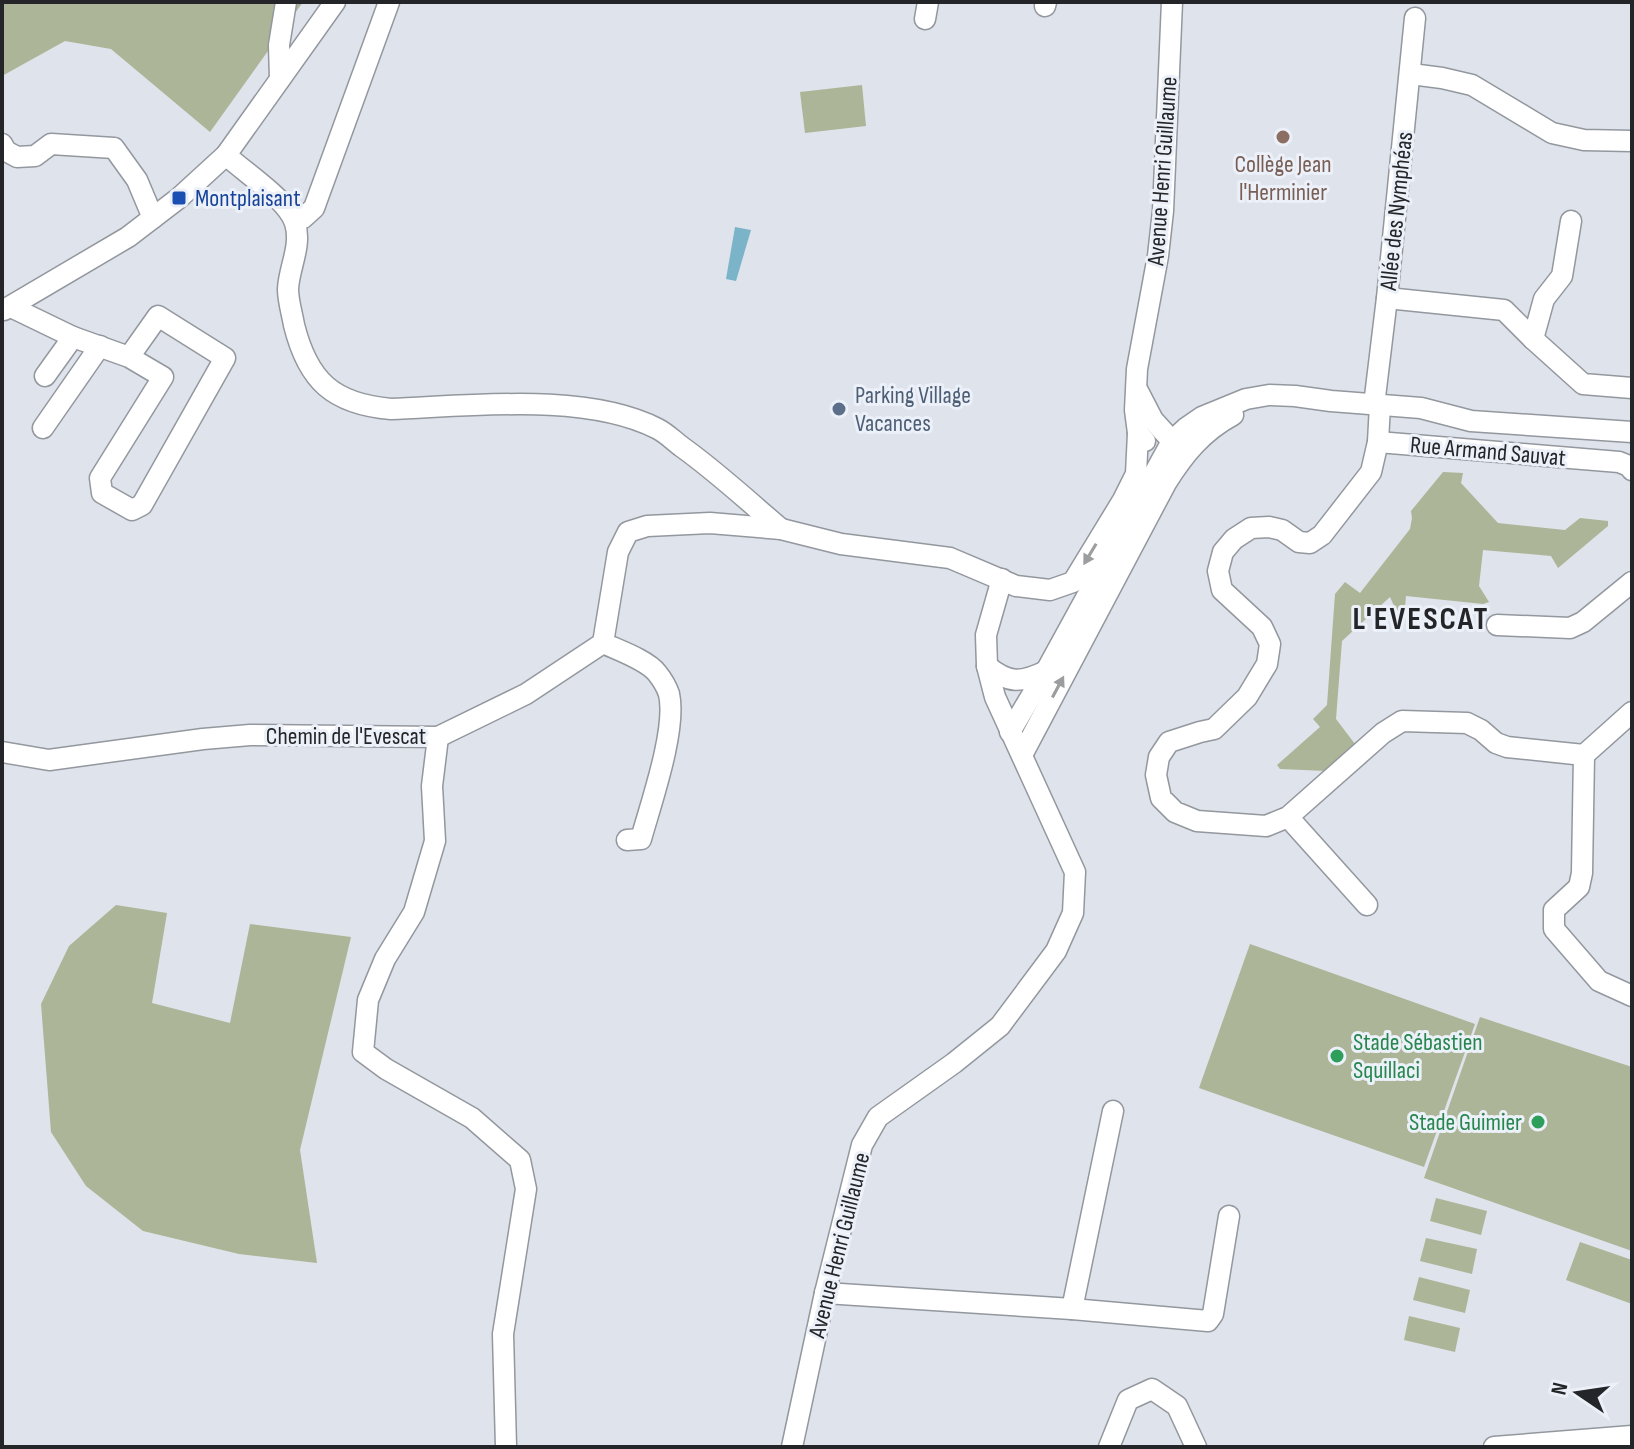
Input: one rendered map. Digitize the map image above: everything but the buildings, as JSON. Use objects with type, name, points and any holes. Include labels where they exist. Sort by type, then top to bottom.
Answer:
[{"type":"street","points":[[280,79],[279,45],[286,2]]},
{"type":"street","points":[[7,309],[128,237],[179,198],[226,155],[335,2]]},
{"type":"street","points":[[295,221],[314,208],[389,2]]},
{"type":"street","name":"Avenue Henri Guillaume","points":[[792,1447],[825,1293],[862,1145],[878,1117],[1000,1026],[1056,951],[1073,913],[1075,872],[995,697],[987,666],[986,635],[1002,579],[1016,586],[1038,590],[1050,590],[1073,582],[1136,474],[1137,369],[1163,211],[1172,2]]},
{"type":"street","name":"Allée des Nymphéas","points":[[1377,405],[1415,18]]},
{"type":"street","points":[[1411,74],[1472,85],[1552,133],[1584,140],[1632,141]]},
{"type":"street","points":[[2,144],[6,151],[17,157],[35,156],[51,144],[114,148],[137,180],[153,218]]},
{"type":"street","points":[[226,155],[286,206],[295,221],[298,238],[288,287],[290,305],[307,363],[322,384],[335,394],[376,408],[553,405],[624,417],[658,429],[705,463],[781,529]]},
{"type":"street","points":[[1533,339],[1544,299],[1562,276],[1571,221]]},
{"type":"street","points":[[1387,298],[1504,310],[1583,384],[1632,388]]},
{"type":"street","points":[[7,309],[129,357],[163,377],[100,478],[102,493],[132,510],[142,505],[225,358],[158,316],[129,357]]},
{"type":"street","points":[[45,376],[73,337]]},
{"type":"street","points":[[43,428],[100,346]]},
{"type":"street","points":[[1137,387],[1172,454]]},
{"type":"street","points":[[1010,732],[1186,428],[1202,417],[1246,399],[1269,395],[1421,408],[1471,421],[1632,432]]},
{"type":"street","name":"Rue Armand Sauvat","points":[[1377,405],[1378,442],[1619,462],[1632,470]]},
{"type":"street","points":[[1138,433],[1154,452],[1172,454]]},
{"type":"street","points":[[1378,442],[1371,472],[1322,535],[1310,543],[1299,542],[1282,530],[1251,528],[1234,539],[1223,552],[1218,571],[1222,590],[1262,627],[1270,644],[1267,664],[1247,697],[1214,729],[1169,742],[1159,757],[1156,775],[1161,798],[1175,812],[1197,821],[1266,826],[1288,817],[1383,733],[1402,721],[1467,723],[1507,747],[1584,755]]},
{"type":"street","points":[[1022,755],[1106,595],[1172,454]]},
{"type":"street","points":[[627,840],[641,839],[670,719],[669,692],[656,670],[603,643],[618,552],[628,532],[647,526],[710,523],[781,529],[841,544],[950,558],[1002,579]]},
{"type":"street","points":[[1497,625],[1570,628],[1583,622],[1632,582]]},
{"type":"street","name":"Chemin de l'Evescat","points":[[2,752],[49,760],[250,735],[438,737],[526,694],[603,643]]},
{"type":"street","points":[[987,666],[999,676],[1023,681],[1046,671]]},
{"type":"street","points":[[1632,712],[1584,755],[1582,873],[1579,887],[1554,910],[1554,929],[1599,981],[1632,996]]},
{"type":"street","points":[[438,737],[432,786],[435,841],[414,912],[385,959],[368,1000],[363,1052],[386,1069],[472,1118],[520,1160],[526,1189],[503,1334],[506,1447]]},
{"type":"street","points":[[1288,817],[1367,905]]},
{"type":"street","points":[[1072,1309],[1113,1111]]},
{"type":"street","points":[[825,1293],[1208,1321],[1213,1314],[1229,1216]]},
{"type":"street","points":[[1109,1447],[1128,1400],[1152,1389],[1177,1406],[1196,1447]]},
{"type":"street","points":[[1117,1425],[1125,1447]]},
{"type":"street","points":[[1494,1447],[1632,1436]]},
{"type":"green space","points":[[2,2],[303,2],[210,132],[111,49],[65,41],[2,76]]},
{"type":"green space","points":[[862,85],[866,126],[805,133],[800,92]]},
{"type":"green space","points":[[1443,472],[1463,473],[1461,483],[1498,523],[1565,530],[1580,518],[1608,521],[1608,526],[1558,568],[1551,556],[1483,550],[1479,586],[1489,602],[1483,604],[1406,596],[1404,619],[1401,621],[1390,597],[1342,641],[1336,719],[1355,744],[1326,771],[1280,769],[1277,765],[1320,727],[1313,719],[1327,705],[1335,594],[1345,582],[1360,593],[1410,529],[1411,511]]},
{"type":"green space","points":[[116,905],[167,913],[152,1003],[230,1023],[250,924],[351,937],[300,1150],[317,1263],[239,1254],[143,1231],[86,1186],[51,1132],[41,1004],[69,946]]},
{"type":"green space","name":"Stade Sébastien Squillaci","points":[[1250,944],[1475,1024],[1424,1167],[1199,1088]]},
{"type":"green space","name":"Stade Guimier","points":[[1480,1017],[1632,1067],[1632,1251],[1424,1178]]},
{"type":"green space","points":[[1436,1198],[1487,1211],[1481,1235],[1430,1221]]},
{"type":"green space","points":[[1426,1238],[1477,1249],[1472,1274],[1420,1261]]},
{"type":"green space","points":[[1580,1242],[1632,1260],[1632,1304],[1566,1280]]},
{"type":"green space","points":[[1419,1277],[1470,1290],[1465,1313],[1413,1300]]},
{"type":"green space","points":[[1409,1316],[1460,1328],[1455,1352],[1404,1340]]},
{"type":"water","points":[[735,227],[751,230],[736,281],[726,279]]},
{"type":"place","name":"Collège Jean l'Herminier","points":[[1283,137]]},
{"type":"place","name":"Montplaisant","points":[[179,198]]},
{"type":"place","name":"Parking Village Vacances","points":[[839,409]]},
{"type":"place","name":"Stade Sébastien Squillaci","points":[[1337,1056]]},
{"type":"place","name":"Stade Guimier","points":[[1538,1122]]},
{"type":"district","name":"L'EVESCAT","points":[[1421,618]]}]
